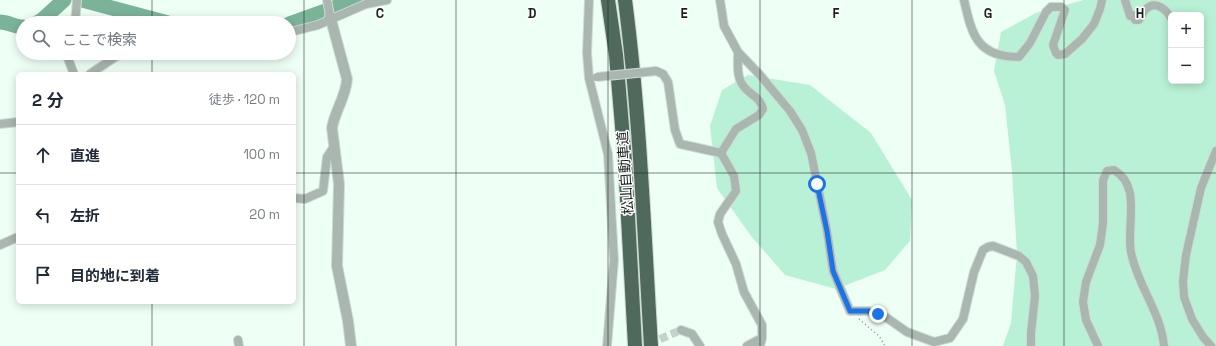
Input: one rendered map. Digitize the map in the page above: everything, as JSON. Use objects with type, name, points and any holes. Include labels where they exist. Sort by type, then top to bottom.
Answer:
[{"type":"highway","name":"松山自動車道","points":[[608,0],[616,55],[625,162],[635,346]]},
{"type":"highway","name":"松山自動車道","points":[[625,0],[632,55],[651,346]]},
{"type":"street","points":[[296,30],[318,25],[329,10],[387,0]]},
{"type":"street","points":[[589,0],[588,53],[608,154],[614,260],[607,346]]},
{"type":"street","points":[[720,0],[724,26],[738,52],[760,75],[790,111],[802,130],[811,153],[827,231],[833,271],[850,311],[868,311],[887,318],[907,332],[934,342],[950,338],[963,319],[974,272],[983,250],[993,246],[1019,256],[1026,262],[1033,276],[1035,296],[1031,346]]},
{"type":"street","points":[[964,0],[970,26],[976,40],[988,51],[1006,57],[1019,57],[1030,43],[1046,12],[1051,7],[1060,7],[1065,10],[1053,45],[1058,55],[1065,54],[1082,39],[1094,24],[1102,0]]},
{"type":"street","points":[[1125,0],[1130,16],[1132,15],[1135,20],[1139,20],[1147,8],[1154,4],[1158,5],[1168,14]]},
{"type":"street","points":[[76,16],[77,3]]},
{"type":"street","points":[[329,10],[347,79],[346,89],[332,128],[339,184],[337,266],[348,321],[351,346]]},
{"type":"street","points":[[721,153],[736,129],[759,115],[763,109],[761,103],[744,88],[738,76],[738,52]]},
{"type":"street","points":[[69,60],[73,72]]},
{"type":"street","points":[[93,72],[111,60]]},
{"type":"street","points":[[593,78],[656,71],[663,74],[668,82],[675,130],[680,144],[721,153],[734,176],[736,191],[720,214],[718,222],[736,264],[744,292],[762,325],[761,342],[747,346]]},
{"type":"street","points":[[0,124],[16,122]]},
{"type":"street","points":[[296,198],[304,199],[323,191],[327,157],[335,145]]},
{"type":"street","points":[[1211,346],[1203,337],[1192,318],[1184,297],[1183,282],[1186,255],[1201,188],[1216,150]]},
{"type":"street","points":[[1098,346],[1086,320],[1083,302],[1086,282],[1100,245],[1103,224],[1103,180],[1107,171],[1114,170],[1120,173],[1126,181],[1131,198],[1130,250],[1136,271],[1156,312],[1164,346]]},
{"type":"street","points":[[0,245],[16,239]]},
{"type":"street","points":[[681,330],[692,334],[700,346]]},
{"type":"path","points":[[850,311],[879,336],[885,346]]},
{"type":"green space","points":[[1084,0],[1216,0],[1216,346],[1003,346],[1011,323],[1017,254],[1012,171],[1005,105],[994,71],[1001,32],[1036,13]]},
{"type":"green space","points":[[748,75],[810,85],[871,133],[912,200],[910,241],[885,270],[836,289],[785,275],[751,236],[717,188],[710,126],[722,90]]},
{"type":"waterway","points":[[46,16],[64,0]]},
{"type":"waterway","points":[[82,0],[142,16]]},
{"type":"waterway","points":[[296,21],[356,0]]},
{"type":"waterway","points":[[0,22],[16,26]]},
{"type":"tunnel","points":[[649,344],[681,330]]},
{"type":"route","points":[[817,184],[827,231],[833,271],[850,311],[868,311],[878,314]]}]
